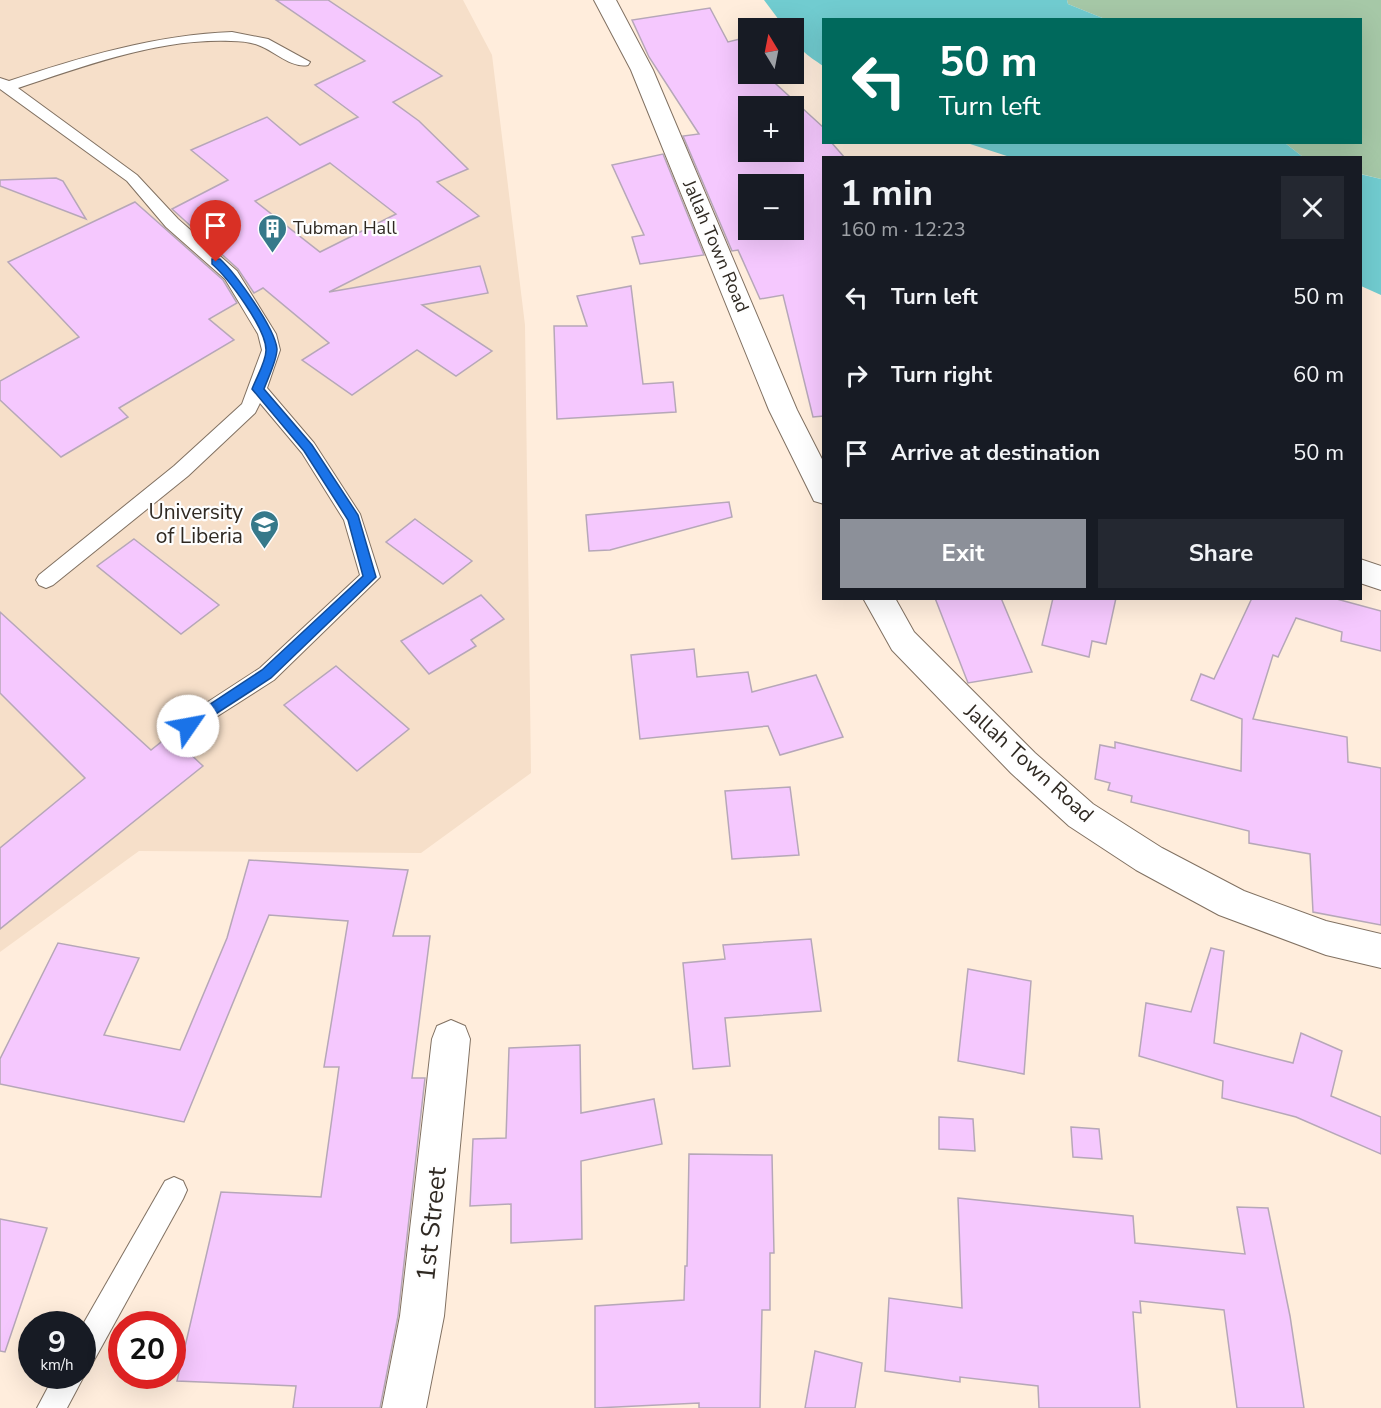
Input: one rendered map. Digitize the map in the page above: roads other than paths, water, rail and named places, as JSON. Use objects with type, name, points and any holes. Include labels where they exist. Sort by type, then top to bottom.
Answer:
[{"type":"street","name":"Jallah Town Road","points":[[605,0],[642,70],[783,410],[822,489]]},
{"type":"street","points":[[1362,572],[1381,578]]},
{"type":"street","name":"Jallah Town Road","points":[[880,600],[903,640],[1023,763],[1081,815],[1149,859],[1232,903],[1326,938],[1381,951]]},
{"type":"street","name":"1st Street","points":[[404,1408],[422,1316],[451,1039]]},
{"type":"lane","points":[[4,84],[103,57],[202,38],[232,36],[257,40],[303,62]]},
{"type":"lane","points":[[4,84],[132,178],[172,223],[231,275],[267,334],[271,350],[249,408],[181,471],[46,580]]},
{"type":"lane","points":[[0,100],[27,101]]},
{"type":"lane","points":[[188,726],[267,674],[370,577],[354,519],[308,448],[258,389]]},
{"type":"lane","points":[[96,1329],[174,1190]]},
{"type":"lane","points":[[51,1408],[62,1389]]},
{"type":"water","points":[[764,0],[1067,0],[1068,4],[1103,18],[822,18],[822,65],[804,52],[804,18],[778,18]]},
{"type":"water","points":[[970,144],[1286,144],[1302,156],[1007,156]]},
{"type":"water","points":[[1362,174],[1381,179],[1381,295],[1362,286]]},
{"type":"place","name":"Tubman Hall","points":[[272,254]]},
{"type":"place","name":"University of Liberia","points":[[264,550]]}]
